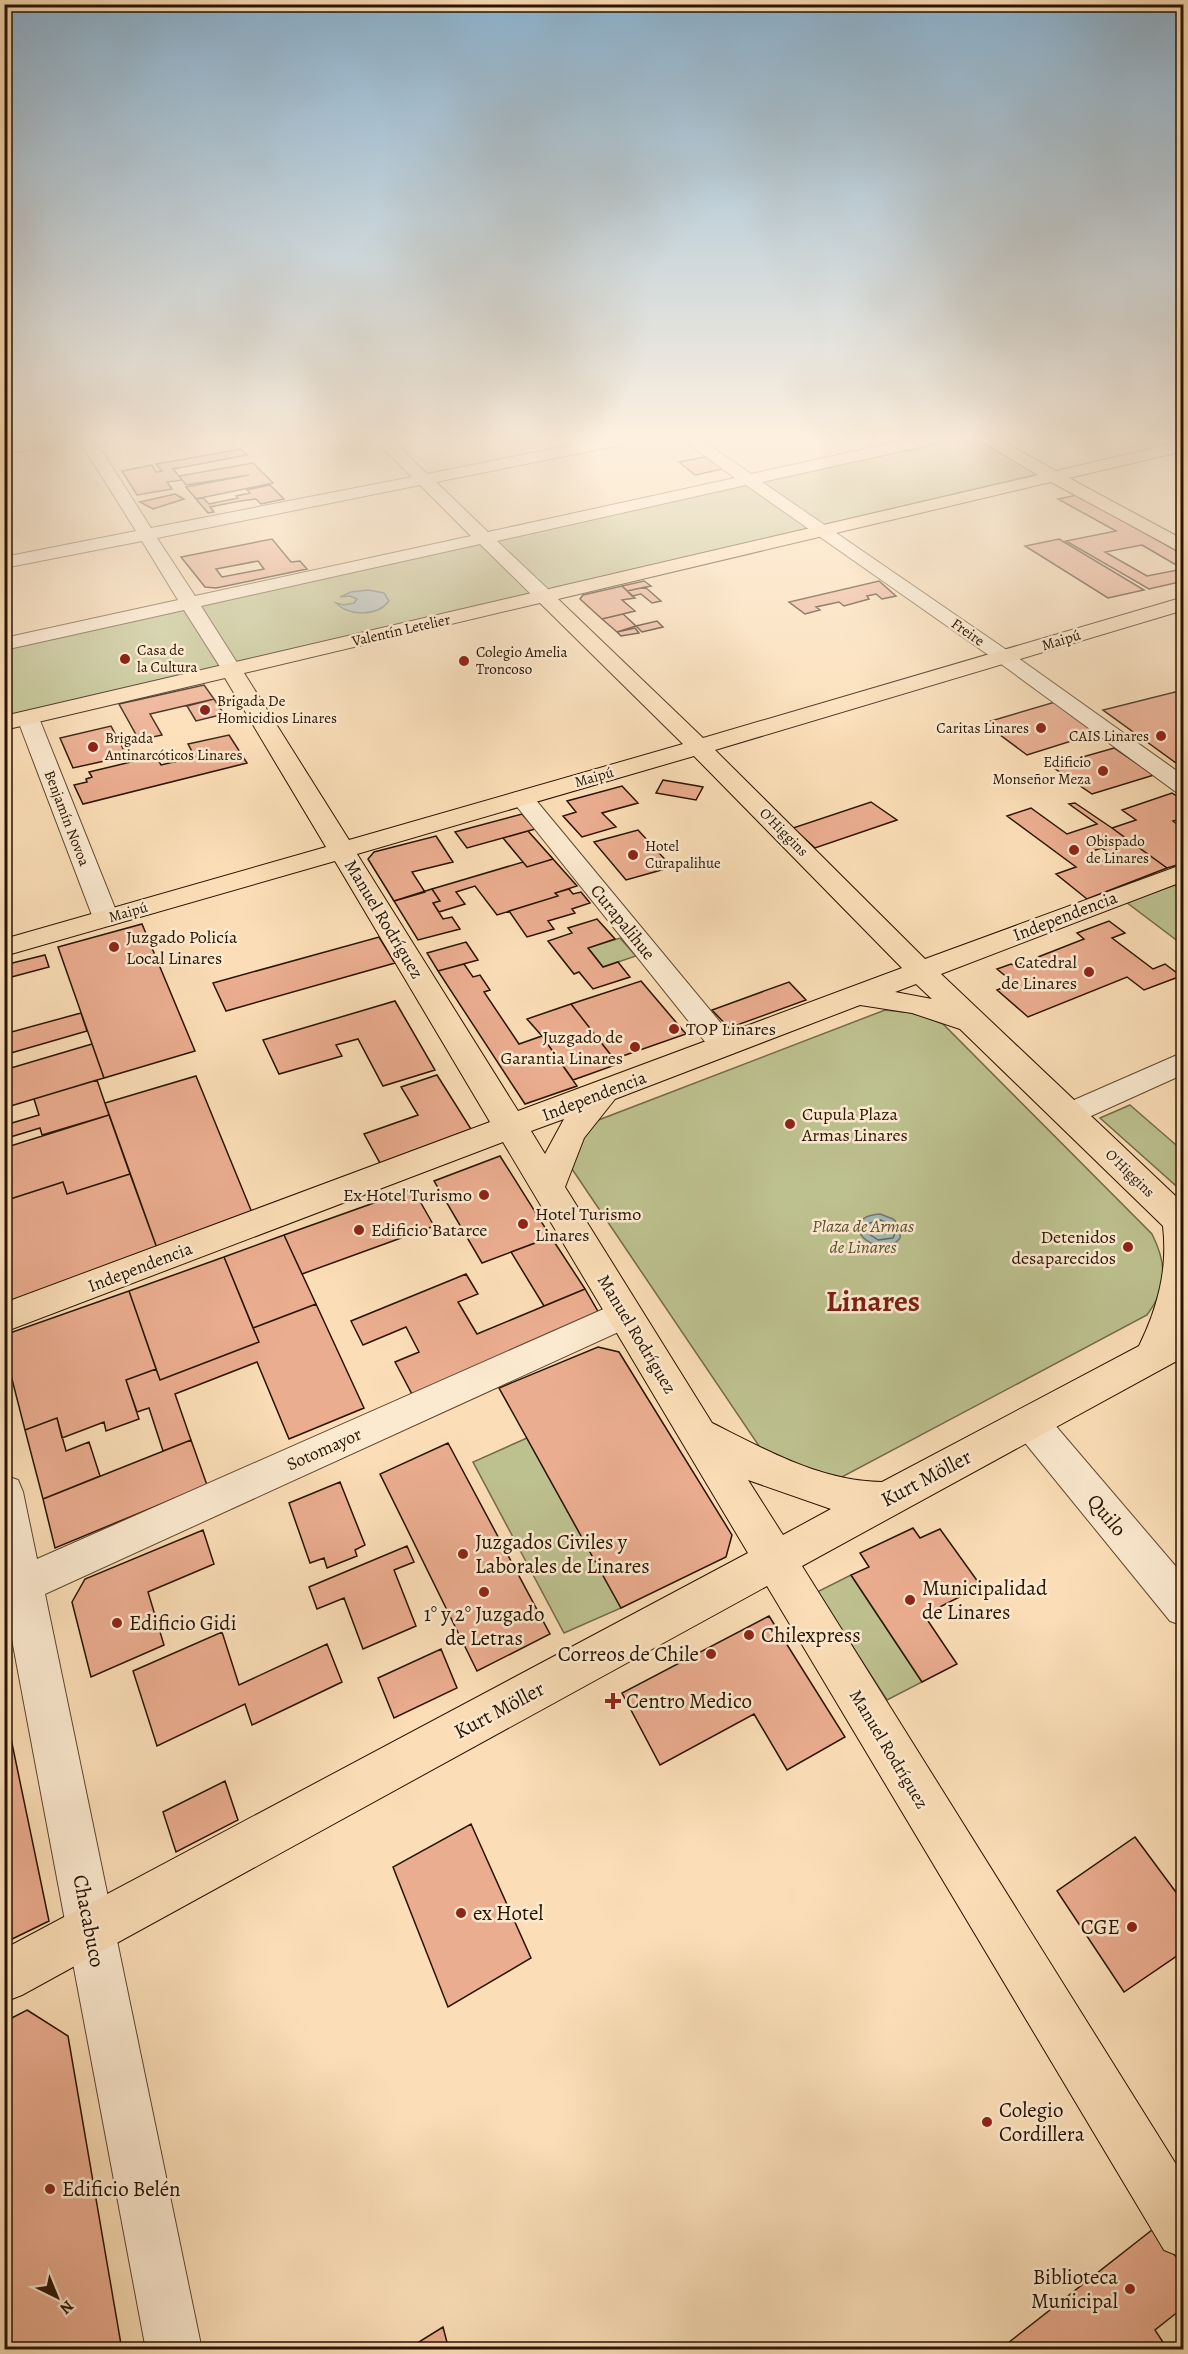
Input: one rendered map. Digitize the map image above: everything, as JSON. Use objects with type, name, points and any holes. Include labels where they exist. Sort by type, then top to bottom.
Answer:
[{"type":"main road","name":"Valentín Letelier","points":[[4,723],[743,550]]},
{"type":"main road","name":"O'Higgins","points":[[544,596],[699,747],[974,1025],[1182,1223]]},
{"type":"main road","name":"Maipú","points":[[4,948],[699,747],[1184,603]]},
{"type":"main road","name":"Manuel Rodríguez","points":[[231,669],[1184,2230]]},
{"type":"main road","name":"Independencia","points":[[4,1318],[1184,872]]},
{"type":"main road","points":[[855,996],[916,1004],[974,1025]]},
{"type":"main road","points":[[548,1189],[565,1142],[582,1115],[605,1092]]},
{"type":"main road","points":[[1168,1348],[1170,1320],[1181,1284],[1182,1223]]},
{"type":"main road","name":"Kurt Möller","points":[[4,1977],[1168,1348]]},
{"type":"main road","points":[[696,1433],[727,1452],[796,1482],[857,1497],[886,1500]]},
{"type":"street","points":[[4,562],[66,550]]},
{"type":"street","name":"Manuel Rodríguez","points":[[158,550],[231,669]]},
{"type":"street","points":[[4,644],[433,550]]},
{"type":"street","name":"O'Higgins","points":[[498,550],[544,596]]},
{"type":"street","name":"Freire","points":[[851,550],[1184,787]]},
{"type":"street","name":"Benjamín Novoa","points":[[28,718],[106,918]]},
{"type":"street","name":"Curapalihue","points":[[522,798],[724,1046]]},
{"type":"street","points":[[1069,1114],[1184,1062]]},
{"type":"street","name":"Sotomayor","points":[[24,1584],[624,1314]]},
{"type":"street","name":"Quilo","points":[[1030,1422],[1184,1607]]},
{"type":"street","name":"Chacabuco","points":[[4,1492],[174,2349]]},
{"type":"green space","points":[[450,550],[717,550],[5,718],[4,647]]},
{"type":"green space","points":[[1183,882],[1183,945],[1126,902]]},
{"type":"green space","points":[[620,938],[636,956],[603,967],[588,948]]},
{"type":"green space","name":"Plaza de Armas de Linares","points":[[885,1010],[915,1013],[943,1024],[1152,1234],[1163,1265],[1162,1285],[1147,1315],[840,1478],[823,1478],[761,1449],[572,1169],[574,1155],[580,1143],[596,1121]]},
{"type":"green space","points":[[1130,1105],[1183,1151],[1183,1192],[1100,1118]]},
{"type":"green space","points":[[527,1438],[621,1608],[564,1633],[473,1462]]},
{"type":"green space","points":[[851,1575],[922,1682],[887,1700],[817,1592]]},
{"type":"water","points":[[368,590],[384,593],[389,601],[377,610],[363,613],[348,610],[336,603],[344,605],[354,603],[357,599],[350,596],[340,597],[351,592]]},
{"type":"water","points":[[880,1214],[893,1219],[901,1227],[900,1238],[895,1243],[877,1246],[861,1235],[858,1229],[861,1222],[866,1217]]},
{"type":"building","points":[[217,550],[281,550],[291,562],[300,561],[307,569],[216,588],[205,587],[181,557]],"holes":[[[258,561],[264,569],[222,577],[216,569]]]},
{"type":"building","points":[[1031,550],[1077,550],[1144,590],[1108,598]]},
{"type":"building","points":[[1081,550],[1116,550],[1105,552],[1147,576],[1183,569],[1150,550],[1175,550],[1184,555],[1184,581],[1149,589]]},
{"type":"building","points":[[644,581],[651,586],[627,591],[622,586]]},
{"type":"building","points":[[879,581],[896,596],[882,599],[876,594],[867,596],[869,599],[844,606],[839,602],[816,607],[820,610],[805,614],[789,602]]},
{"type":"building","points":[[622,586],[635,598],[622,600],[635,611],[602,619],[580,599],[583,595]]},
{"type":"building","points":[[645,587],[661,601],[652,603],[641,594],[632,596],[627,591]]},
{"type":"building","points":[[623,614],[636,626],[617,632],[602,619]]},
{"type":"building","points":[[657,621],[663,627],[642,632],[636,626]]},
{"type":"building","points":[[635,628],[639,633],[621,636],[617,632]]},
{"type":"building","points":[[204,685],[214,699],[150,714],[162,735],[139,740],[119,704]]},
{"type":"building","name":"CAIS Linares","points":[[1175,692],[1184,698],[1184,761],[1176,763],[1103,710]]},
{"type":"building","name":"Brigada De Homicidios Linares","points":[[214,699],[224,714],[196,721],[187,706]]},
{"type":"building","name":"Caritas Linares","points":[[1055,702],[1097,733],[1027,755],[984,723]]},
{"type":"building","name":"Brigada Antinarcóticos Linares","points":[[111,726],[127,756],[73,768],[60,738]]},
{"type":"building","points":[[229,735],[247,763],[83,804],[74,785],[87,782],[86,779],[92,777],[89,772],[156,756],[161,765],[195,757],[188,744]]},
{"type":"building","name":"Edificio Monseñor Meza","points":[[1114,748],[1154,775],[1092,794],[1051,766]]},
{"type":"building","points":[[663,780],[703,787],[696,800],[656,793]]},
{"type":"building","points":[[622,786],[638,803],[602,813],[616,827],[582,837],[563,816],[576,812],[567,801]]},
{"type":"building","points":[[1172,793],[1184,801],[1184,818],[1173,821],[1184,829],[1184,863],[1167,868],[1112,828],[1136,820],[1122,810]]},
{"type":"building","points":[[871,802],[897,820],[815,848],[793,828]]},
{"type":"building","name":"Obispado de Linares","points":[[1075,803],[1167,868],[1087,899],[1056,874],[1076,867],[1007,816],[1031,808],[1067,834],[1097,824],[1069,804]],"holes":[[[1102,848],[1117,859],[1105,863],[1089,852]]]},
{"type":"building","points":[[522,814],[535,829],[467,848],[455,832]]},
{"type":"building","name":"Hotel Curapalihue","points":[[638,830],[672,867],[626,880],[594,842]]},
{"type":"building","points":[[528,831],[553,859],[527,867],[503,838]]},
{"type":"building","points":[[436,836],[453,862],[412,872],[425,892],[394,901],[368,859],[374,852]]},
{"type":"building","points":[[553,859],[577,886],[555,893],[558,896],[497,915],[475,886],[456,892],[465,904],[439,912],[433,903],[440,901],[432,889],[523,862],[527,867]]},
{"type":"building","points":[[432,889],[440,901],[433,903],[443,919],[452,917],[460,929],[418,940],[394,901]]},
{"type":"building","points":[[569,889],[573,894],[581,892],[590,903],[572,909],[575,913],[548,921],[554,929],[527,937],[509,911],[558,896],[555,893]]},
{"type":"building","points":[[597,919],[615,939],[588,948],[603,967],[618,962],[630,977],[593,989],[579,972],[574,974],[548,941],[572,933],[568,928]]},
{"type":"building","name":"Catedral de Linares","points":[[1109,921],[1125,933],[1112,938],[1153,969],[1165,964],[1181,976],[1144,990],[1127,977],[1028,1017],[997,990],[1014,983],[997,969],[1011,964],[1015,966],[1084,939],[1077,933]]},
{"type":"building","points":[[142,924],[195,1051],[104,1078],[58,947]]},
{"type":"building","points":[[379,937],[395,963],[226,1011],[213,983]]},
{"type":"building","points":[[466,942],[478,960],[438,971],[427,953]]},
{"type":"building","points":[[45,955],[49,967],[4,979],[4,965]]},
{"type":"building","points":[[464,964],[473,977],[480,975],[490,990],[484,992],[519,1044],[542,1036],[577,1086],[525,1104],[438,971]]},
{"type":"building","points":[[641,981],[686,1034],[614,1059],[571,1004]]},
{"type":"building","points":[[789,982],[806,1000],[729,1028],[712,1010]]},
{"type":"building","points":[[395,1001],[435,1070],[383,1086],[358,1039],[336,1045],[342,1056],[279,1074],[263,1040]]},
{"type":"building","points":[[571,1004],[618,1064],[573,1080],[527,1019]]},
{"type":"building","points":[[81,1013],[87,1031],[4,1055],[4,1034]]},
{"type":"building","points":[[92,1044],[104,1078],[4,1108],[4,1070]]},
{"type":"building","points":[[437,1075],[471,1129],[380,1163],[364,1134],[418,1115],[401,1087]]},
{"type":"building","points":[[196,1076],[253,1215],[158,1251],[105,1103]]},
{"type":"building","points":[[97,1080],[109,1115],[42,1135],[40,1128],[7,1138],[10,1147],[4,1148],[4,1123],[5,1125],[39,1115],[34,1099]]},
{"type":"building","points":[[109,1115],[130,1174],[67,1194],[63,1182],[4,1201],[4,1148]]},
{"type":"building","name":"Ex Hotel Turismo","points":[[500,1156],[551,1237],[482,1263],[434,1181]]},
{"type":"building","points":[[130,1174],[158,1251],[5,1304],[4,1201],[63,1182],[67,1194]]},
{"type":"building","name":"Edificio Batarce","points":[[413,1189],[434,1226],[302,1274],[284,1235]]},
{"type":"building","points":[[284,1235],[316,1304],[253,1328],[224,1257]]},
{"type":"building","points":[[551,1237],[585,1289],[544,1306],[511,1252]]},
{"type":"building","points":[[224,1257],[259,1342],[160,1380],[129,1291]]},
{"type":"building","points":[[466,1274],[478,1294],[458,1302],[477,1334],[585,1289],[600,1315],[413,1396],[395,1362],[419,1352],[406,1327],[363,1345],[351,1321]]},
{"type":"building","points":[[129,1291],[156,1369],[126,1380],[139,1419],[106,1431],[104,1422],[62,1438],[57,1418],[25,1430],[4,1348],[4,1335]]},
{"type":"building","points":[[316,1304],[364,1408],[289,1439],[257,1362],[175,1394],[191,1440],[163,1451],[149,1408],[137,1412],[126,1380],[156,1369],[160,1380],[259,1342],[253,1328]]},
{"type":"building","points":[[598,1347],[619,1352],[732,1535],[726,1557],[621,1608],[499,1388]]},
{"type":"building","points":[[57,1418],[66,1451],[89,1442],[100,1476],[43,1499],[25,1430]]},
{"type":"building","points":[[191,1440],[207,1485],[55,1548],[43,1499]]},
{"type":"building","name":"Juzgados Civiles y Laborales de Linares","points":[[448,1443],[550,1634],[477,1671],[380,1474]]},
{"type":"building","points":[[340,1482],[365,1545],[355,1550],[357,1556],[327,1568],[324,1558],[310,1563],[289,1503]]},
{"type":"building","name":"Municipalidad de Linares","points":[[913,1528],[920,1538],[940,1529],[981,1586],[924,1615],[957,1664],[922,1682],[851,1575],[869,1567],[860,1553]]},
{"type":"building","name":"Edificio Gidi","points":[[203,1530],[214,1564],[148,1592],[164,1645],[91,1677],[72,1602],[85,1579]]},
{"type":"building","points":[[407,1546],[414,1562],[394,1570],[416,1626],[363,1649],[344,1598],[317,1609],[309,1587]]},
{"type":"building","points":[[769,1616],[845,1737],[787,1770],[754,1714],[660,1765],[622,1693]]},
{"type":"building","points":[[222,1632],[239,1685],[327,1644],[342,1682],[252,1725],[245,1704],[157,1746],[133,1671]]},
{"type":"building","points":[[441,1649],[457,1688],[394,1718],[378,1678]]},
{"type":"building","points":[[4,1705],[49,1921],[4,1943]]},
{"type":"building","points":[[225,1781],[238,1820],[176,1852],[163,1812]]},
{"type":"building","name":"ex Hotel","points":[[471,1824],[531,1958],[448,2007],[393,1867]]},
{"type":"building","name":"CGE","points":[[1135,1837],[1184,1903],[1184,1951],[1124,1992],[1057,1891]]},
{"type":"building","name":"Edificio Belén","points":[[27,2010],[68,2036],[122,2350],[5,2350],[4,2022]]},
{"type":"building","name":"Biblioteca Municipal","points":[[1157,2226],[1184,2270],[1184,2307],[1155,2330],[1168,2350],[999,2350]]},
{"type":"building","points":[[443,2327],[449,2350],[406,2350]]},
{"type":"place","name":"Casa de la Cultura","points":[[125,659]]},
{"type":"place","name":"Colegio Amelia Troncoso","points":[[464,661]]},
{"type":"place","name":"Brigada De Homicidios Linares","points":[[205,710]]},
{"type":"place","name":"Caritas Linares","points":[[1041,728]]},
{"type":"place","name":"CAIS Linares","points":[[1161,736]]},
{"type":"place","name":"Brigada Antinarcóticos Linares","points":[[93,747]]},
{"type":"place","name":"Edificio Monseñor Meza","points":[[1103,771]]},
{"type":"place","name":"Obispado de Linares","points":[[1074,850]]},
{"type":"place","name":"Hotel Curapalihue","points":[[633,855]]},
{"type":"place","name":"Juzgado Policía Local Linares","points":[[114,947]]},
{"type":"place","name":"Catedral de Linares","points":[[1089,972]]},
{"type":"place","name":"TOP Linares","points":[[674,1029]]},
{"type":"place","name":"Juzgado de Garantia Linares","points":[[635,1047]]},
{"type":"place","name":"Cupula Plaza Armas Linares","points":[[790,1124]]},
{"type":"place","name":"Ex Hotel Turismo","points":[[484,1195]]},
{"type":"place","name":"Hotel Turismo Linares","points":[[523,1224]]},
{"type":"place","name":"Edificio Batarce","points":[[359,1230]]},
{"type":"place","name":"Detenidos desaparecidos","points":[[1128,1247]]},
{"type":"place","name":"Juzgados Civiles y Laborales de Linares","points":[[463,1554]]},
{"type":"place","name":"1° y 2° Juzgado de Letras","points":[[484,1592]]},
{"type":"place","name":"Municipalidad de Linares","points":[[910,1600]]},
{"type":"place","name":"Edificio Gidi","points":[[117,1623]]},
{"type":"place","name":"Chilexpress","points":[[749,1635]]},
{"type":"place","name":"Correos de Chile","points":[[711,1654]]},
{"type":"place","name":"Centro Medico","points":[[613,1701]]},
{"type":"place","name":"ex Hotel","points":[[461,1913]]},
{"type":"place","name":"CGE","points":[[1132,1927]]},
{"type":"place","name":"Colegio Cordillera","points":[[987,2122]]},
{"type":"place","name":"Edificio Belén","points":[[50,2189]]},
{"type":"place","name":"Biblioteca Municipal","points":[[1130,2289]]},
{"type":"district","name":"Linares","points":[[873,1301]]}]
